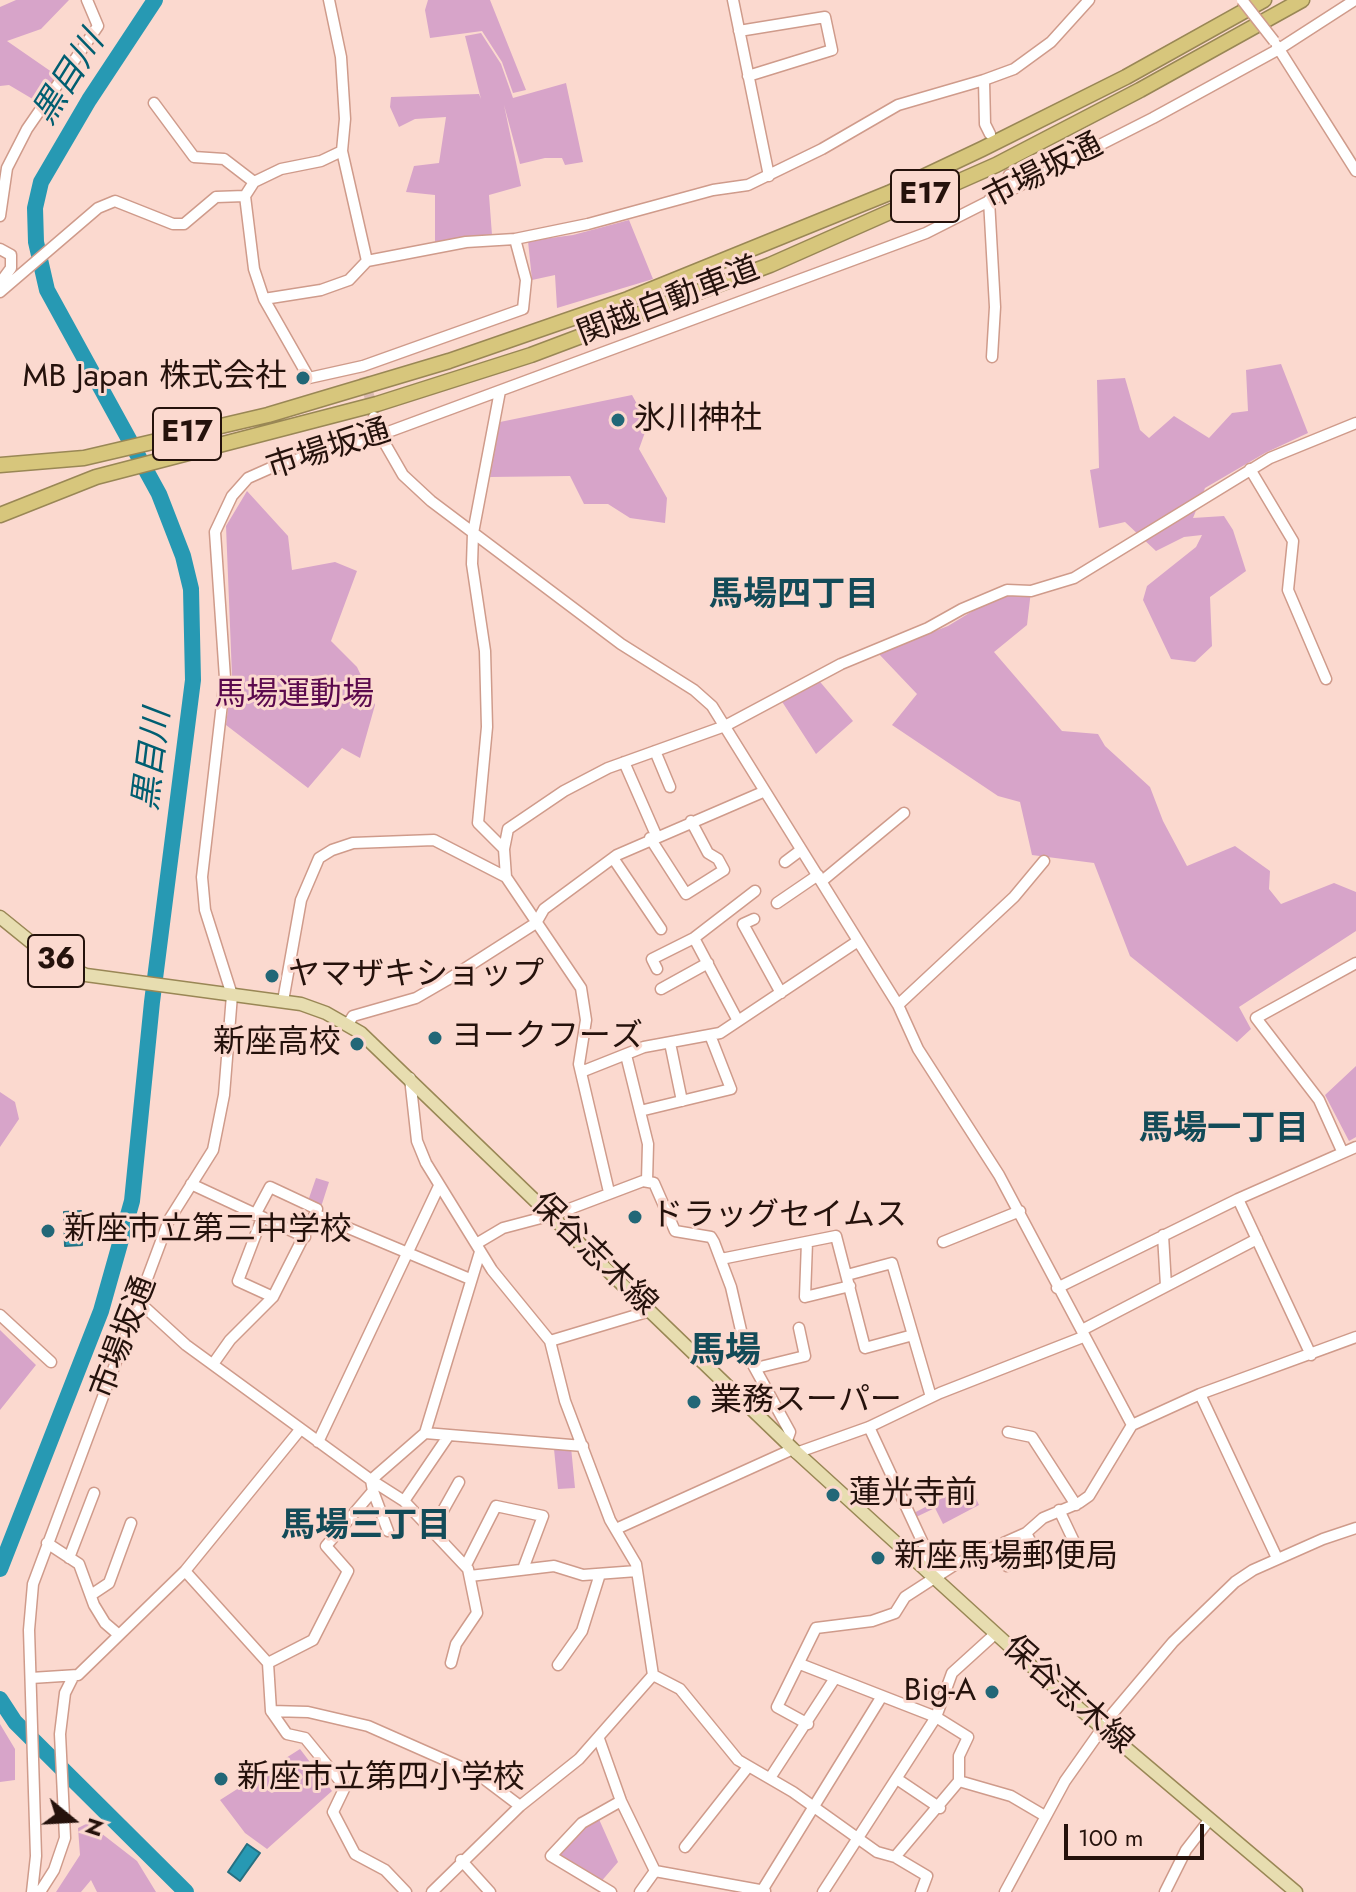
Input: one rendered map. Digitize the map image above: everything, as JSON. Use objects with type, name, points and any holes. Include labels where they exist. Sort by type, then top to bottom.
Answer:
[{"type":"highway","name":"関越自動車道","points":[[0,465],[64,462],[268,415],[516,338],[779,239],[982,149],[1126,77],[1264,0]]},
{"type":"highway","name":"関越自動車道","points":[[0,515],[116,472],[272,433],[531,355],[770,265],[996,165],[1302,0]]},
{"type":"main road","name":"保谷志木線","points":[[0,917],[61,964],[86,975],[283,1001],[314,1008],[348,1024],[410,1078],[792,1448],[931,1576],[1102,1728],[1296,1892]]},
{"type":"street","points":[[0,216],[7,168],[27,129],[98,26],[87,0]]},
{"type":"street","points":[[329,0],[341,57],[345,119],[342,151],[350,174],[367,261]]},
{"type":"street","points":[[733,0],[769,176]]},
{"type":"street","points":[[264,299],[321,290],[349,280],[367,261],[466,242],[515,239],[588,224],[697,194],[748,185],[898,105],[1014,69],[1051,42],[1089,0]]},
{"type":"street","points":[[1242,0],[1277,45],[1356,171]]},
{"type":"street","name":"市場坂通","points":[[32,1892],[36,1856],[29,1608],[47,1543],[175,1208],[206,1164],[218,1137],[232,1029],[232,995],[205,910],[202,877],[225,678],[215,532],[232,496],[248,478],[275,466],[380,435],[926,233],[1015,188],[1355,0]]},
{"type":"street","points":[[739,31],[825,17],[832,50],[748,76]]},
{"type":"street","points":[[984,80],[985,124],[990,134]]},
{"type":"street","points":[[154,103],[194,157],[224,159],[254,182]]},
{"type":"street","points":[[342,151],[321,161],[281,169],[254,182],[245,196],[248,236],[264,299],[309,378],[363,372],[523,309],[526,280],[515,239]]},
{"type":"street","points":[[1009,175],[1015,188]]},
{"type":"street","points":[[0,292],[98,208],[115,201],[173,224],[184,224],[216,197],[245,196]]},
{"type":"street","points":[[989,200],[995,307],[992,357]]},
{"type":"street","points":[[0,249],[11,255],[11,268],[0,283]]},
{"type":"street","points":[[500,391],[473,533],[472,564],[485,651],[487,727],[478,823],[504,849]]},
{"type":"street","points":[[374,417],[380,435],[403,475],[473,533],[621,644],[694,690],[712,706],[898,1005],[918,1049],[1020,1211],[1057,1288],[1132,1425]]},
{"type":"street","points":[[609,1192],[578,1052],[586,1020],[581,988],[506,877],[504,849],[508,829],[564,791],[624,762],[725,726],[841,664],[928,628],[1007,590],[1031,591],[1074,578],[1250,469],[1356,423]]},
{"type":"street","points":[[1250,469],[1293,541],[1288,590],[1326,679]]},
{"type":"street","points":[[655,751],[670,787]]},
{"type":"street","points":[[624,762],[653,837],[686,894],[724,870],[718,859],[708,853],[691,821]]},
{"type":"street","points":[[348,1024],[353,1016],[429,991],[536,923],[544,909],[613,858],[653,837],[763,792]]},
{"type":"street","points":[[777,903],[820,878],[904,813]]},
{"type":"street","points":[[283,1001],[301,900],[319,858],[332,850],[353,843],[434,840],[506,877]]},
{"type":"street","points":[[785,862],[801,850]]},
{"type":"street","points":[[613,858],[661,929]]},
{"type":"street","points":[[898,1005],[1014,897],[1044,861]]},
{"type":"street","points":[[657,969],[652,959],[694,938],[755,891]]},
{"type":"street","points":[[754,919],[743,924],[781,993]]},
{"type":"street","points":[[694,938],[738,1021]]},
{"type":"street","points":[[581,1072],[626,1055],[720,1033],[858,941]]},
{"type":"street","points":[[661,989],[708,963]]},
{"type":"street","points":[[1342,1151],[1319,1100],[1256,1018],[1356,963]]},
{"type":"street","points":[[640,1111],[731,1089],[710,1035]]},
{"type":"street","points":[[670,1043],[682,1101]]},
{"type":"street","points":[[626,1055],[648,1144],[647,1181]]},
{"type":"street","points":[[410,1078],[417,1141],[439,1186],[478,1248],[550,1341],[565,1401],[616,1529],[637,1571],[653,1675],[599,1739],[461,1860],[432,1892]]},
{"type":"street","points":[[1057,1288],[1238,1199],[1356,1147]]},
{"type":"street","points":[[268,1663],[313,1640],[348,1571],[326,1546],[372,1485],[425,1433],[438,1399],[478,1248],[503,1228],[550,1215],[609,1192],[647,1181],[654,1183],[675,1231],[711,1237],[721,1259],[746,1352],[790,1432],[792,1448]]},
{"type":"street","points":[[191,1184],[305,1237]]},
{"type":"street","points":[[318,1442],[439,1186]]},
{"type":"street","points":[[213,1364],[230,1340],[273,1297],[317,1209],[270,1187],[238,1281],[273,1297]]},
{"type":"street","points":[[1238,1199],[1311,1355]]},
{"type":"street","points":[[943,1242],[1020,1211]]},
{"type":"street","points":[[315,1214],[358,1229],[407,1256],[470,1279]]},
{"type":"street","points":[[1163,1235],[1166,1286]]},
{"type":"street","points":[[721,1259],[836,1236],[865,1348],[913,1335]]},
{"type":"street","points":[[616,1529],[792,1448],[869,1427],[931,1397],[1083,1333],[1257,1239]]},
{"type":"street","points":[[807,1242],[805,1297],[892,1263],[931,1397]]},
{"type":"street","points":[[139,1302],[299,1431],[318,1442],[372,1485],[404,1501],[468,1571],[477,1613],[456,1644],[451,1663]]},
{"type":"street","points":[[550,1341],[650,1311]]},
{"type":"street","points":[[0,1315],[51,1362]]},
{"type":"street","points":[[756,1368],[805,1356],[799,1328]]},
{"type":"street","points":[[808,1724],[777,1707],[816,1628],[872,1621],[895,1613],[905,1597],[931,1576],[1026,1533],[1059,1510],[1076,1505],[1089,1496],[1132,1425],[1200,1394],[1356,1337]]},
{"type":"street","points":[[1200,1394],[1277,1558]]},
{"type":"street","points":[[869,1427],[928,1554],[931,1576]]},
{"type":"street","points":[[40,1892],[60,1858],[67,1823],[60,1734],[65,1693],[73,1677],[185,1571],[299,1431]]},
{"type":"street","points":[[1008,1432],[1032,1437],[1076,1505]]},
{"type":"street","points":[[425,1433],[583,1446]]},
{"type":"street","points":[[404,1501],[449,1435]]},
{"type":"street","points":[[431,1532],[459,1482]]},
{"type":"street","points":[[372,1485],[388,1531]]},
{"type":"street","points":[[69,1558],[94,1493]]},
{"type":"street","points":[[468,1571],[496,1506],[543,1516],[523,1569]]},
{"type":"street","points":[[1059,1510],[1078,1550]]},
{"type":"street","points":[[91,1595],[109,1583],[131,1523]]},
{"type":"street","points":[[1005,1892],[1045,1816],[1102,1728],[1142,1676],[1210,1604],[1235,1582],[1277,1558],[1356,1528]]},
{"type":"street","points":[[1026,1533],[1036,1552]]},
{"type":"street","points":[[47,1543],[79,1564],[105,1623],[119,1635]]},
{"type":"street","points":[[997,1546],[1007,1566]]},
{"type":"street","points":[[468,1571],[554,1566],[583,1575],[637,1571]]},
{"type":"street","points":[[185,1571],[268,1663],[271,1711],[287,1734],[305,1738],[345,1787],[333,1812],[355,1854],[385,1870],[406,1892]]},
{"type":"street","points":[[558,1665],[570,1655],[582,1631],[600,1574]]},
{"type":"street","points":[[823,1892],[936,1717],[952,1673],[995,1634]]},
{"type":"street","points":[[800,1664],[936,1717],[968,1737],[959,1756],[959,1781],[940,1808],[895,1857]]},
{"type":"street","points":[[653,1675],[680,1689],[738,1760],[812,1804],[877,1852],[895,1857],[927,1876],[921,1892]]},
{"type":"street","points":[[31,1684],[73,1677]]},
{"type":"street","points":[[770,1778],[808,1724],[835,1678]]},
{"type":"street","points":[[655,1871],[765,1891],[812,1804],[882,1696]]},
{"type":"street","points":[[271,1711],[308,1712],[368,1726],[479,1775],[520,1806]]},
{"type":"street","points":[[599,1739],[621,1801],[655,1871]]},
{"type":"street","points":[[685,1847],[748,1767]]},
{"type":"street","points":[[897,1779],[940,1808]]},
{"type":"street","points":[[959,1781],[1011,1796],[1045,1816]]},
{"type":"street","points":[[611,1892],[551,1856],[582,1823],[621,1801]]},
{"type":"street","points":[[1165,1892],[1186,1850],[1210,1819]]},
{"type":"street","points":[[461,1860],[490,1892]]},
{"type":"street","points":[[640,1892],[655,1871]]},
{"type":"green space","points":[[16,0],[69,0],[41,29],[7,41],[59,77],[41,104],[9,85],[0,86],[0,7]]},
{"type":"green space","points":[[428,0],[490,0],[526,90],[513,93],[502,62],[482,31],[430,38],[425,10]]},
{"type":"green space","points":[[481,33],[501,64],[513,98],[566,83],[583,162],[565,165],[562,158],[545,158],[520,164],[504,105],[521,186],[489,195],[492,235],[435,244],[435,195],[406,192],[414,166],[439,163],[446,117],[415,119],[399,127],[390,107],[391,97],[479,94],[481,99],[465,36]]},
{"type":"green space","points":[[629,220],[653,279],[557,308],[555,275],[532,280],[528,241],[573,235]]},
{"type":"green space","points":[[1281,364],[1308,433],[1265,453],[1205,488],[1193,518],[1224,516],[1233,530],[1246,571],[1210,597],[1212,646],[1195,662],[1171,659],[1143,600],[1147,586],[1196,547],[1202,535],[1184,537],[1156,551],[1125,522],[1099,528],[1090,470],[1099,468],[1097,380],[1125,378],[1140,430],[1149,438],[1174,416],[1209,438],[1232,413],[1248,411],[1246,370]]},
{"type":"green space","points":[[632,395],[648,424],[639,449],[667,498],[665,523],[630,518],[608,504],[584,504],[570,476],[490,477],[500,422]]},
{"type":"green space","name":"馬場運動場","points":[[247,491],[288,536],[292,570],[335,562],[357,571],[331,641],[357,667],[375,705],[360,758],[342,748],[308,788],[226,725],[232,676],[226,526]]},
{"type":"green space","points":[[1007,590],[1031,591],[1027,625],[994,652],[1062,731],[1098,734],[1105,746],[1150,787],[1163,821],[1187,866],[1235,846],[1270,871],[1269,889],[1281,904],[1334,883],[1356,892],[1356,931],[1239,1007],[1251,1029],[1237,1042],[1130,956],[1094,863],[1032,855],[1020,802],[998,796],[892,725],[917,694],[878,653],[948,626]]},
{"type":"green space","points":[[816,677],[853,721],[816,754],[779,697]]},
{"type":"green space","points":[[1356,1066],[1356,1137],[1349,1141],[1325,1095]]},
{"type":"green space","points":[[0,1092],[15,1102],[19,1119],[0,1147]]},
{"type":"green space","points":[[316,1178],[329,1182],[321,1207],[308,1201]]},
{"type":"green space","points":[[0,1330],[36,1365],[0,1410]]},
{"type":"green space","points":[[571,1447],[575,1488],[558,1489],[554,1449]]},
{"type":"green space","points":[[969,1484],[979,1505],[943,1524],[935,1508],[914,1518],[912,1514]]},
{"type":"green space","points":[[0,1724],[15,1749],[15,1780],[0,1782]]},
{"type":"green space","points":[[300,1749],[332,1791],[267,1849],[245,1833],[220,1800]]},
{"type":"green space","points":[[598,1817],[618,1862],[599,1884],[554,1855]]},
{"type":"green space","points":[[88,1823],[137,1861],[156,1892],[97,1892],[91,1880],[81,1892],[56,1892],[80,1855],[78,1828]]},
{"type":"water","points":[[81,1211],[82,1245],[65,1246],[64,1212]]},
{"type":"water","points":[[247,1844],[260,1853],[240,1881],[228,1872]]},
{"type":"waterway","name":"黒目川","points":[[0,1569],[101,1311],[132,1201],[152,1002],[193,680],[191,589],[183,556],[159,494],[47,290],[36,242],[35,208],[41,182],[89,100],[155,0]]},
{"type":"waterway","name":"黒目川","points":[[0,1699],[15,1722],[186,1892]]},
{"type":"tunnel","points":[[364,377],[373,410]]},
{"type":"place","name":"MB Japan 株式会社","points":[[303,378]]},
{"type":"place","name":"氷川神社","points":[[618,420]]},
{"type":"place","name":"ヤマザキショップ","points":[[272,976]]},
{"type":"place","name":"ヨークフーズ","points":[[435,1038]]},
{"type":"place","name":"新座高校","points":[[357,1044]]},
{"type":"place","name":"ドラッグセイムス","points":[[635,1217]]},
{"type":"place","name":"新座市立第三中学校","points":[[48,1231]]},
{"type":"place","name":"業務スーパー","points":[[694,1402]]},
{"type":"place","name":"蓮光寺前","points":[[833,1495]]},
{"type":"place","name":"新座馬場郵便局","points":[[878,1558]]},
{"type":"place","name":"Big-A","points":[[992,1692]]},
{"type":"place","name":"新座市立第四小学校","points":[[221,1779]]},
{"type":"district","name":"馬場四丁目","points":[[794,597]]},
{"type":"district","name":"馬場一丁目","points":[[1224,1131]]},
{"type":"district","name":"馬場","points":[[725,1353]]},
{"type":"district","name":"馬場三丁目","points":[[366,1528]]}]
